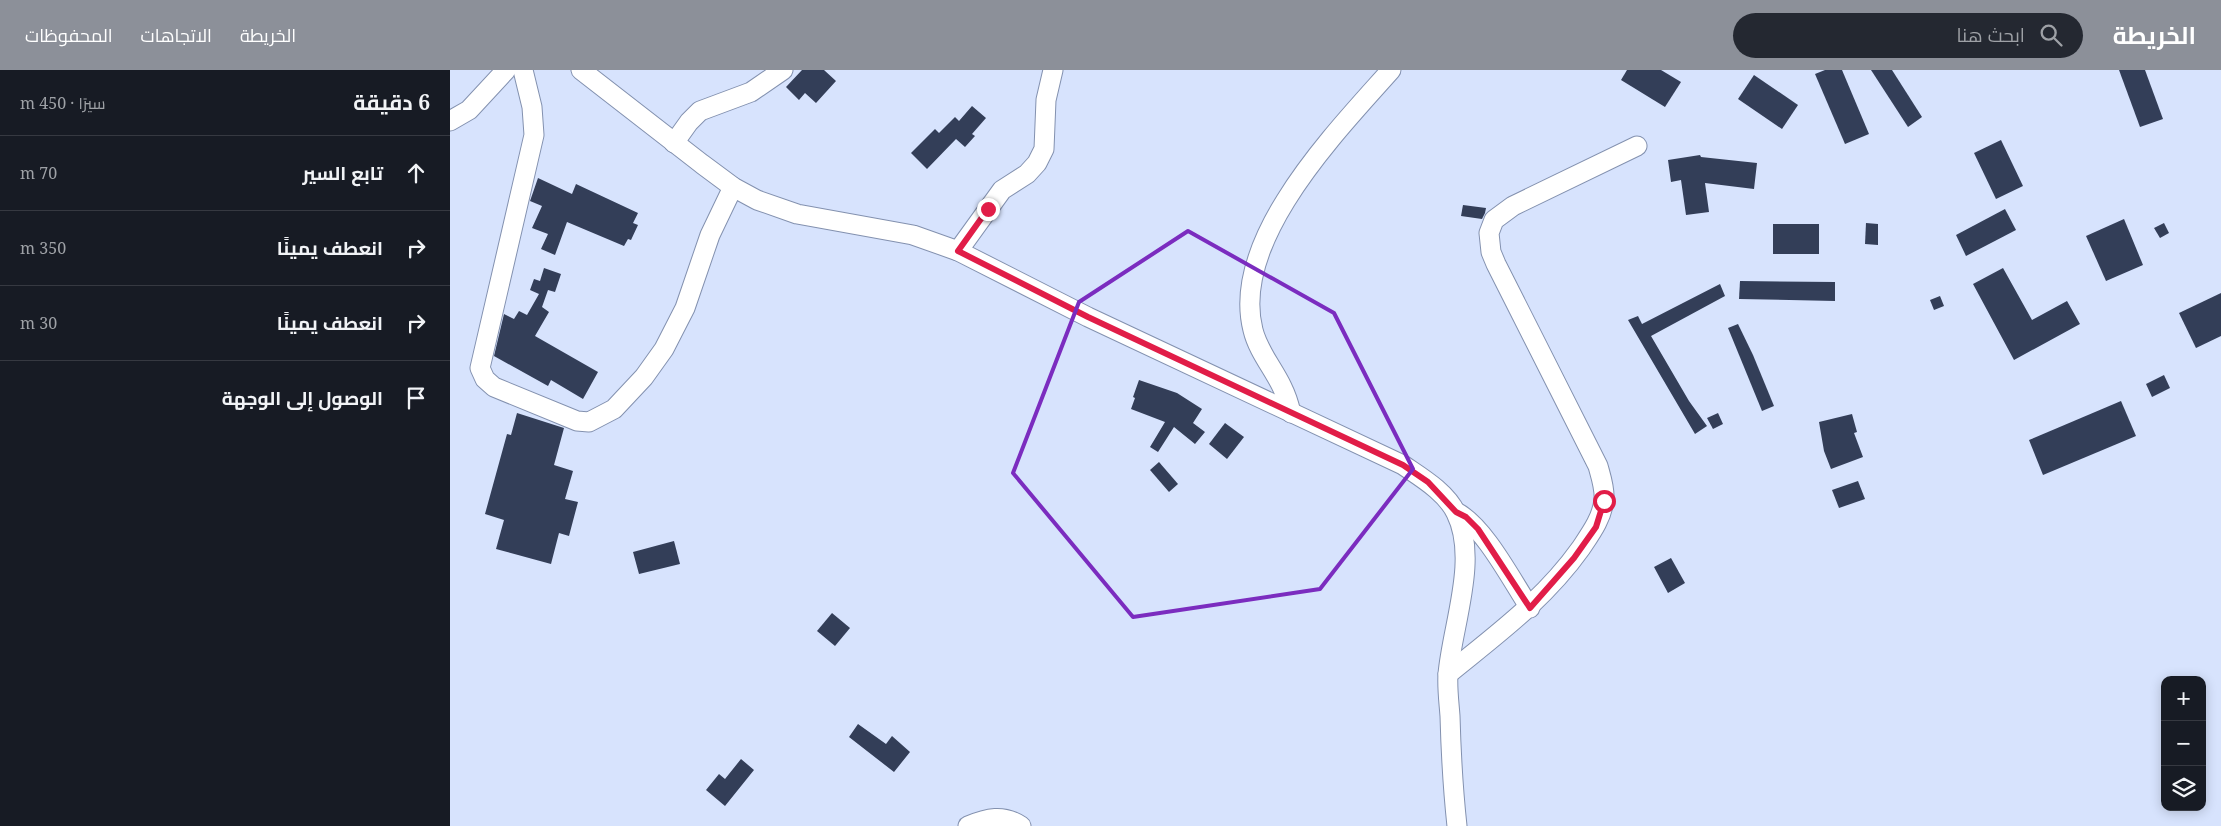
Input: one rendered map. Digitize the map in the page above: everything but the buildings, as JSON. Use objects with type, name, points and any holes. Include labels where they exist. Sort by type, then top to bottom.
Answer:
[{"type":"street","points":[[450,121],[469,110],[506,70]]},
{"type":"street","points":[[523,70],[532,107],[534,135],[480,368],[485,379],[494,387],[577,421],[589,422],[614,409],[644,377],[664,349],[685,308],[710,235],[733,187]]},
{"type":"street","points":[[582,70],[733,187],[770,207],[797,214],[913,235],[958,251],[1088,317],[1403,465],[1428,482],[1456,512],[1466,517],[1478,529],[1530,608]]},
{"type":"street","points":[[674,143],[689,122],[700,111],[752,92],[783,70]]},
{"type":"street","points":[[958,251],[1002,190],[1027,174],[1037,163],[1044,149],[1046,100],[1053,70]]},
{"type":"street","points":[[1292,413],[1282,387],[1267,362],[1253,331],[1249,305],[1253,276],[1263,242],[1282,205],[1319,155],[1390,70]]},
{"type":"street","points":[[1448,674],[1530,608],[1574,558],[1596,527],[1604,501],[1604,485],[1598,466],[1491,252],[1490,233],[1494,220],[1513,206],[1637,146]]},
{"type":"street","points":[[1456,512],[1465,548],[1462,586],[1448,674],[1451,775],[1457,826]]},
{"type":"street","points":[[968,826],[982,820],[1001,817],[1021,826]]},
{"type":"highlighted area","points":[[1188,231],[1334,313],[1413,469],[1320,589],[1133,617],[1013,473],[1079,302]]},
{"type":"route","points":[[988,209],[958,251],[1088,317],[1403,465],[1428,482],[1456,512],[1466,517],[1478,529],[1530,608],[1574,558],[1596,527],[1604,501]]}]
